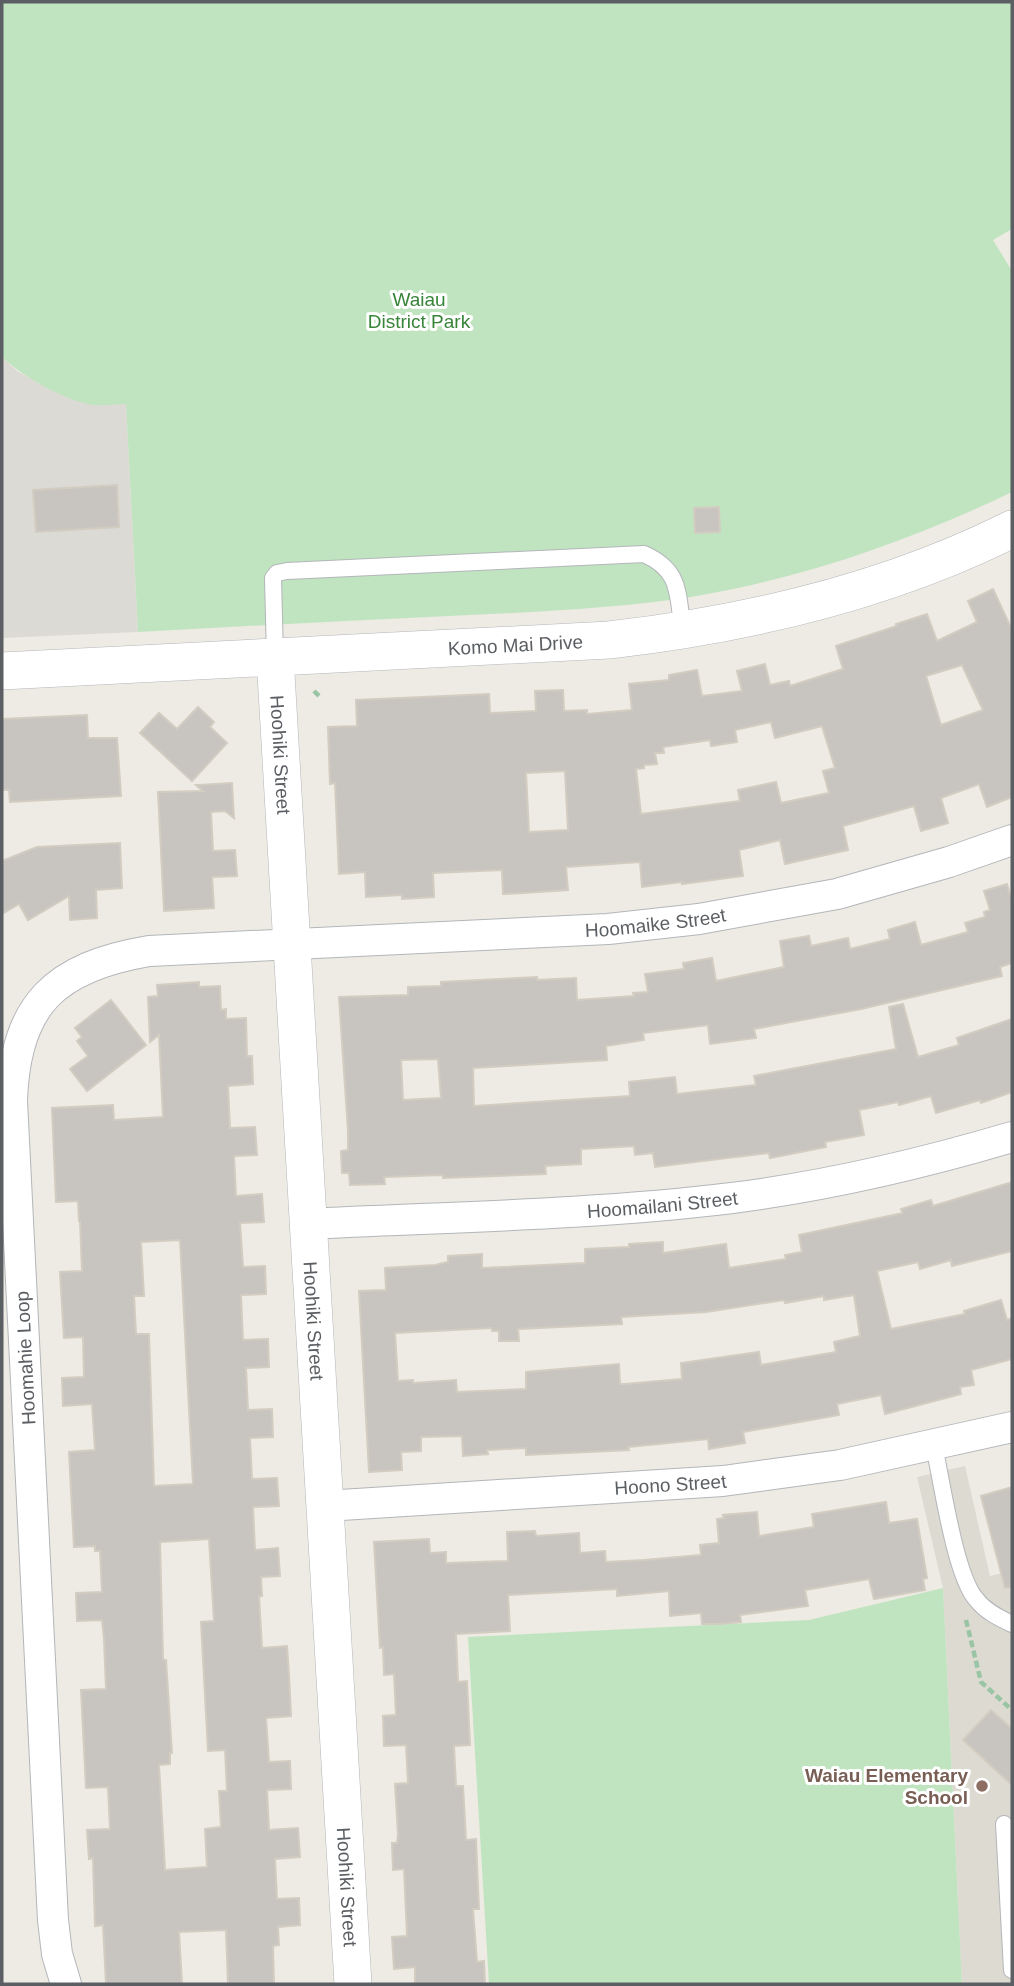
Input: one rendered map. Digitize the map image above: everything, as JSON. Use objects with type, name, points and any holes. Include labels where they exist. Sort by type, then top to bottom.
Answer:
[{"type":"street","name":"Komo Mai Drive","points":[[2,671],[609,640],[683,631],[736,622],[838,597],[950,557],[1012,529]]},
{"type":"street","name":"Hoohiki Street","points":[[275,657],[353,1984]]},
{"type":"street","name":"Hoomaike Street","points":[[292,944],[608,929],[738,914],[837,894],[1012,840]]},
{"type":"street","name":"Hoomahie Loop","points":[[66,1984],[57,1954],[53,1920],[12,1101],[17,1056],[35,1010],[46,995],[73,973],[94,964],[149,951],[292,944]]},
{"type":"street","name":"Hoomailani Street","points":[[308,1224],[619,1209],[735,1197],[890,1170],[1012,1137]]},
{"type":"street","name":"Hoono Street","points":[[325,1506],[723,1481],[840,1465],[1012,1427]]},
{"type":"lane","points":[[275,657],[273,578],[277,573],[287,571],[644,554],[661,561],[669,569],[678,595],[683,631]]},
{"type":"lane","points":[[934,1446],[964,1578],[975,1599],[1012,1624]]},
{"type":"lane","points":[[1004,1824],[1012,1970]]},
{"type":"path","points":[[314,691],[319,696]]},
{"type":"path","points":[[964,1578],[962,1603],[981,1682],[1012,1710]]},
{"type":"shaded area","points":[[2,357],[17,371],[59,394],[126,404],[138,632],[2,638]]},
{"type":"shaded area","name":"Waiau Elementary School","points":[[965,1466],[990,1576],[1012,1571],[1012,1984],[962,1984],[943,1588],[917,1477]]},
{"type":"green space","name":"Waiau District Park","points":[[2,2],[1012,2],[1012,229],[993,240],[1012,271],[1012,492],[936,526],[858,555],[779,578],[697,596],[573,609],[138,632],[126,404],[82,403],[32,379],[2,357]]},
{"type":"green space","points":[[943,1588],[962,1984],[489,1984],[468,1637],[809,1620]]},
{"type":"building","points":[[117,485],[119,527],[36,532],[33,490]]},
{"type":"building","points":[[719,507],[720,532],[695,533],[694,508]]},
{"type":"building","points":[[993,589],[1012,630],[1012,797],[987,807],[979,784],[941,798],[948,823],[921,831],[914,806],[843,826],[848,850],[785,864],[780,840],[739,850],[743,876],[682,884],[642,887],[640,862],[566,867],[568,890],[523,893],[503,894],[502,870],[433,873],[434,897],[402,899],[402,895],[366,897],[365,872],[339,874],[335,783],[330,784],[328,727],[357,726],[356,700],[489,694],[490,713],[536,711],[535,691],[563,690],[564,711],[587,710],[587,714],[632,710],[629,684],[669,680],[669,675],[697,670],[702,696],[742,691],[737,671],[765,664],[770,685],[789,681],[790,686],[843,669],[836,646],[897,626],[896,624],[927,614],[937,641],[977,622],[968,601]],"holes":[[[962,665],[983,710],[941,725],[926,676]],[[771,722],[775,738],[822,726],[835,768],[823,771],[829,793],[781,803],[776,782],[738,790],[740,801],[641,814],[636,769],[657,764],[655,753],[664,753],[663,747],[710,740],[711,746],[737,742],[735,730]],[[565,771],[568,830],[529,832],[526,773]]]},
{"type":"building","points":[[198,707],[214,722],[210,727],[227,743],[192,781],[140,733],[159,713],[177,729]]},
{"type":"building","points":[[87,715],[88,738],[117,738],[121,796],[10,802],[9,790],[2,790],[2,719]]},
{"type":"building","points":[[232,783],[234,818],[225,811],[211,812],[213,851],[235,850],[237,876],[212,877],[214,908],[164,911],[158,792],[203,791],[196,785]]},
{"type":"building","points":[[120,843],[122,888],[96,890],[97,918],[70,920],[69,896],[28,920],[19,904],[2,914],[2,861],[37,847]]},
{"type":"building","points":[[1007,884],[1012,902],[1012,963],[1000,967],[1002,976],[861,1009],[754,1029],[756,1038],[710,1044],[708,1025],[643,1033],[644,1040],[606,1046],[607,1060],[473,1068],[474,1106],[630,1096],[629,1082],[675,1077],[677,1094],[756,1085],[754,1076],[896,1049],[889,1007],[903,1004],[918,1057],[959,1045],[957,1038],[1012,1019],[1012,1092],[981,1103],[980,1100],[936,1113],[931,1096],[899,1105],[898,1102],[859,1110],[864,1135],[825,1142],[826,1147],[770,1158],[769,1153],[655,1167],[653,1153],[635,1155],[634,1146],[581,1149],[581,1164],[545,1166],[546,1174],[384,1177],[385,1184],[350,1185],[349,1173],[342,1173],[341,1151],[348,1150],[348,1131],[339,997],[408,995],[408,987],[441,986],[441,982],[537,977],[537,980],[576,978],[577,1000],[634,996],[633,993],[648,992],[645,974],[684,969],[683,963],[712,958],[716,981],[784,967],[780,941],[809,936],[811,946],[848,938],[850,949],[890,939],[888,930],[915,922],[921,945],[968,932],[965,923],[985,917],[984,912],[990,910],[984,891]],"holes":[[[438,1059],[441,1098],[403,1100],[401,1060]]]},
{"type":"building","points":[[199,982],[199,987],[220,986],[221,1010],[226,1009],[226,1019],[246,1018],[247,1056],[252,1056],[253,1084],[228,1086],[230,1128],[255,1127],[257,1155],[234,1156],[236,1196],[262,1194],[264,1222],[240,1223],[243,1267],[265,1266],[266,1294],[241,1295],[243,1340],[268,1339],[269,1367],[246,1368],[248,1410],[272,1409],[273,1437],[250,1438],[252,1479],[277,1478],[279,1506],[253,1507],[255,1550],[278,1548],[280,1576],[261,1577],[262,1596],[259,1596],[262,1648],[287,1646],[289,1675],[291,1716],[266,1718],[269,1762],[290,1761],[291,1789],[267,1790],[269,1830],[298,1828],[300,1857],[275,1859],[277,1899],[299,1898],[300,1925],[278,1927],[279,1945],[273,1946],[274,1984],[228,1984],[226,1930],[179,1932],[182,1984],[106,1984],[103,1925],[95,1926],[93,1858],[89,1859],[87,1830],[110,1829],[108,1787],[86,1788],[81,1690],[106,1689],[104,1639],[102,1620],[77,1621],[76,1593],[102,1592],[100,1551],[95,1551],[95,1546],[74,1547],[69,1452],[95,1450],[92,1404],[63,1406],[62,1378],[84,1377],[83,1337],[64,1338],[60,1272],[82,1271],[78,1201],[56,1202],[52,1108],[113,1105],[114,1120],[163,1117],[159,1035],[150,1042],[148,997],[158,996],[157,985]],"holes":[[[180,1240],[193,1484],[154,1486],[149,1334],[136,1334],[134,1296],[144,1296],[141,1242]],[[209,1539],[214,1621],[201,1622],[208,1751],[225,1750],[227,1791],[219,1791],[221,1827],[205,1829],[207,1867],[165,1870],[159,1765],[170,1764],[172,1753],[166,1660],[163,1660],[160,1542]]]},
{"type":"building","points":[[111,1000],[146,1045],[87,1091],[70,1069],[88,1056],[77,1041],[82,1037],[75,1028]]},
{"type":"building","points":[[1012,1182],[1012,1251],[952,1266],[951,1260],[920,1269],[918,1262],[877,1271],[891,1329],[965,1314],[964,1311],[1001,1300],[1007,1320],[1012,1318],[1012,1359],[971,1370],[974,1385],[960,1387],[961,1394],[885,1414],[881,1395],[837,1404],[839,1415],[743,1432],[745,1443],[709,1449],[708,1439],[628,1447],[629,1450],[526,1455],[526,1448],[487,1450],[488,1454],[463,1456],[462,1436],[421,1437],[421,1451],[401,1452],[402,1470],[369,1472],[359,1291],[386,1290],[385,1268],[435,1265],[448,1262],[448,1256],[482,1254],[482,1268],[585,1263],[585,1249],[663,1242],[663,1253],[726,1244],[729,1268],[786,1259],[785,1255],[802,1252],[799,1235],[903,1213],[901,1209],[931,1200],[933,1206]],"holes":[[[854,1295],[860,1336],[834,1342],[836,1352],[761,1365],[759,1352],[681,1363],[682,1379],[620,1384],[619,1364],[526,1372],[526,1389],[457,1392],[456,1380],[413,1383],[413,1380],[398,1381],[395,1333],[492,1328],[492,1331],[499,1331],[499,1341],[519,1341],[518,1329],[622,1324],[621,1317],[706,1312],[784,1300],[785,1303],[824,1296],[824,1300]]]},
{"type":"building","points":[[1012,1487],[1012,1587],[1005,1588],[981,1496]]},
{"type":"building","points":[[886,1502],[889,1523],[917,1519],[927,1578],[923,1579],[925,1590],[874,1599],[869,1579],[805,1590],[808,1606],[740,1615],[741,1622],[720,1624],[702,1624],[701,1613],[670,1616],[669,1591],[617,1596],[617,1589],[508,1595],[510,1631],[456,1634],[458,1682],[467,1681],[470,1745],[454,1746],[456,1786],[463,1786],[466,1840],[476,1839],[479,1909],[473,1909],[477,1962],[484,1961],[485,1984],[415,1984],[415,1967],[394,1969],[392,1937],[407,1936],[404,1869],[393,1870],[392,1843],[397,1843],[398,1834],[395,1784],[408,1783],[406,1745],[384,1746],[383,1716],[396,1715],[394,1674],[384,1675],[374,1542],[429,1539],[430,1553],[446,1552],[446,1563],[508,1561],[507,1532],[535,1531],[536,1536],[579,1533],[580,1553],[605,1551],[606,1562],[644,1560],[701,1555],[700,1545],[719,1543],[717,1519],[724,1518],[723,1515],[757,1512],[759,1536],[814,1527],[812,1514]]},
{"type":"building","points":[[991,1710],[1012,1729],[1012,1785],[963,1740]]},
{"type":"place","name":"Waiau Elementary School","points":[[982,1786]]}]
